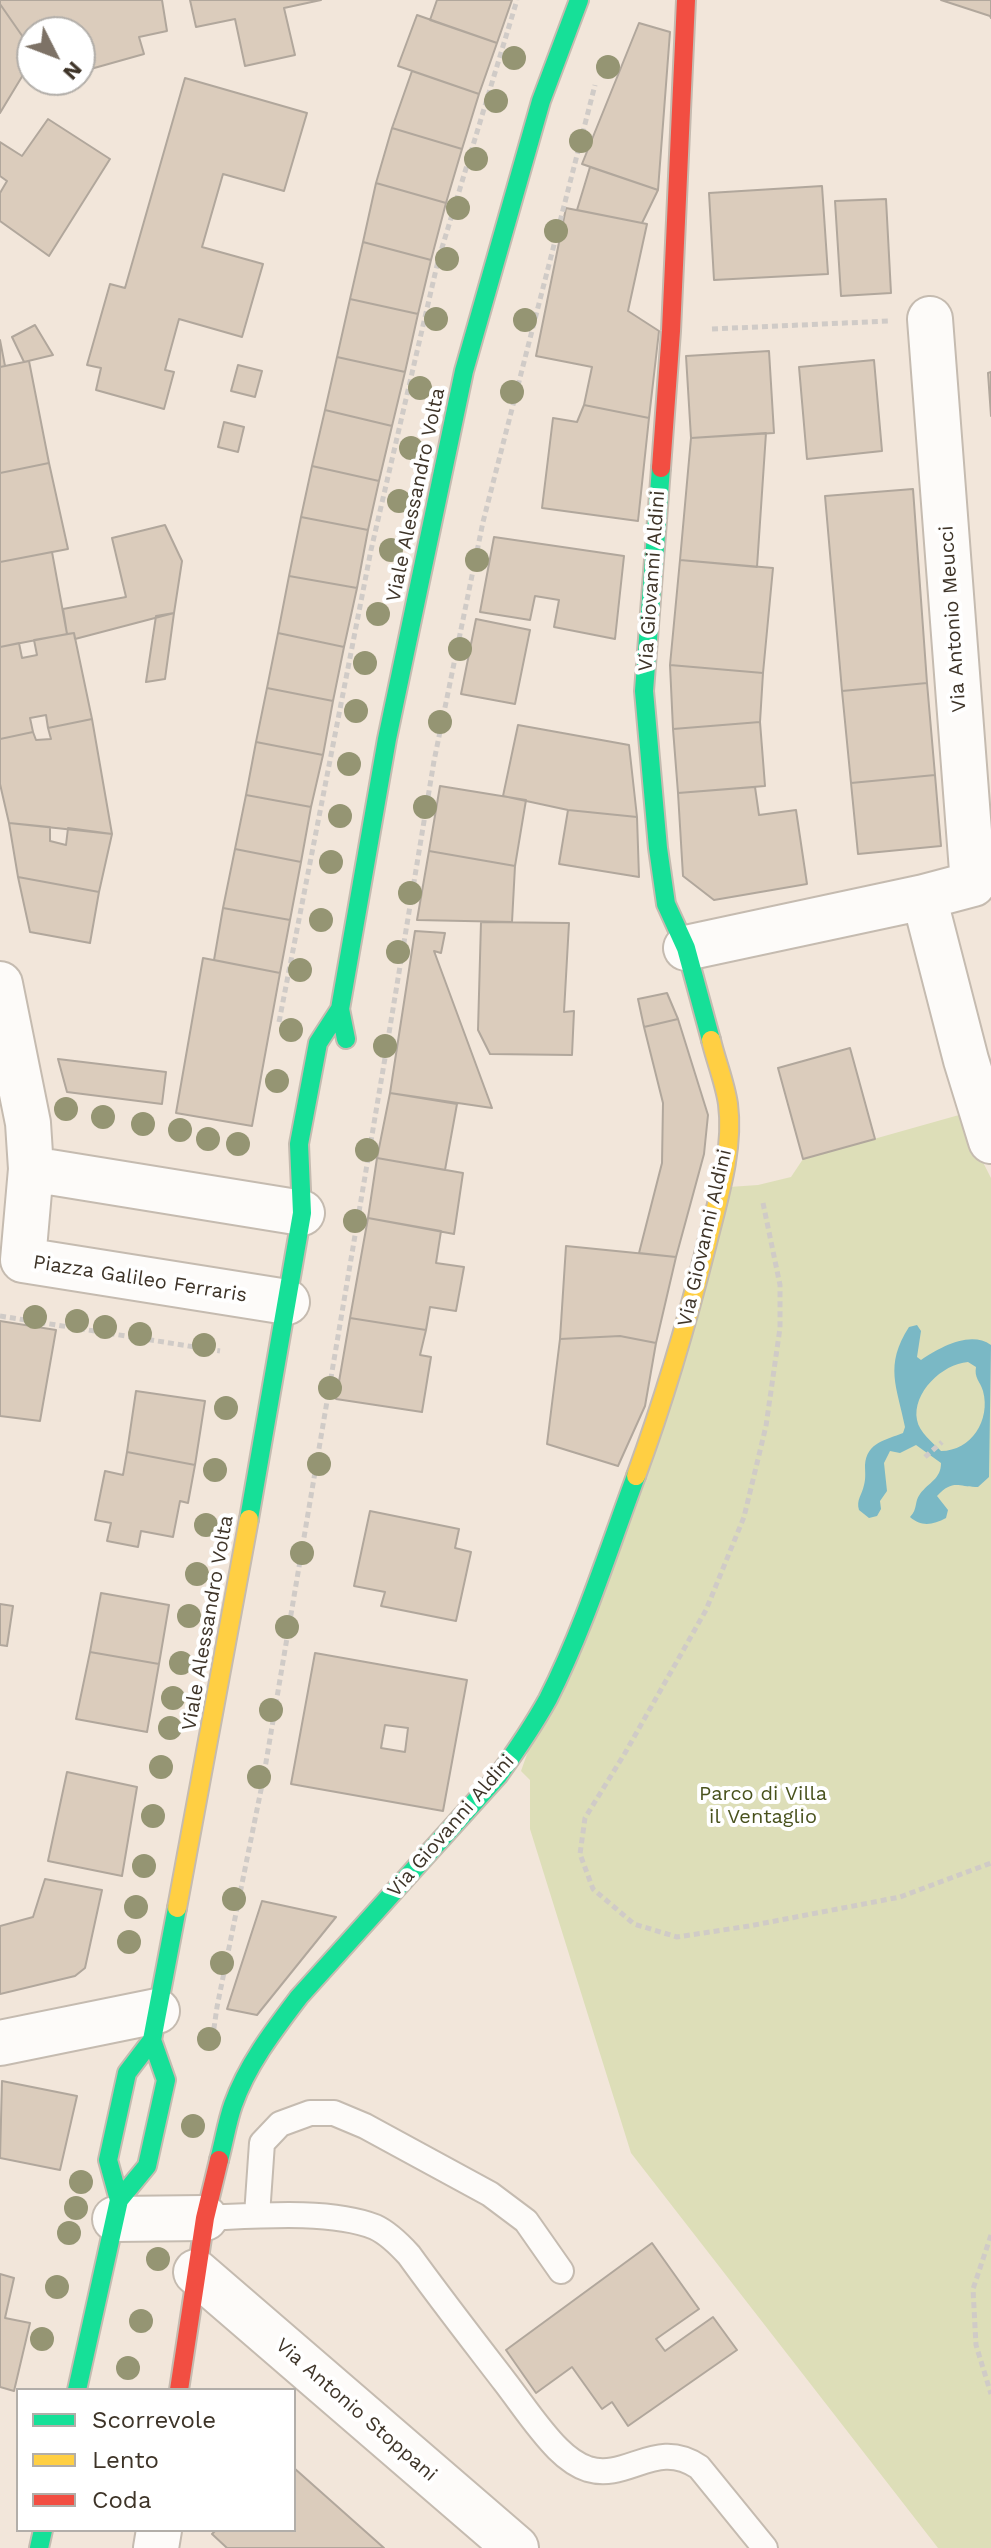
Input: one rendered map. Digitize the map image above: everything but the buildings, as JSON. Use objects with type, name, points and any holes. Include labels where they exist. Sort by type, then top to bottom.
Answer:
[{"type":"main road","name":"Viale Alessandro Volta","points":[[344,1063],[347,1048],[340,1009],[387,739],[464,371],[541,101],[579,0]]},
{"type":"main road","name":"Via Giovanni Aldini","points":[[179,2388],[205,2218],[233,2105],[273,2031],[299,1997],[498,1776],[547,1700],[569,1654],[653,1430],[684,1331],[722,1184],[728,1104],[686,948],[666,904],[644,691],[671,331],[686,0]]},
{"type":"main road","name":"Viale Alessandro Volta","points":[[117,2210],[108,2160],[127,2073],[154,2025],[220,1688],[302,1213],[299,1144],[318,1043],[340,1009]]},
{"type":"main road","name":"Viale Alessandro Volta","points":[[302,1213],[318,1173]]},
{"type":"main road","name":"Viale Alessandro Volta","points":[[77,2388],[117,2210],[147,2166],[166,2080],[154,2025]]},
{"type":"street","name":"Via Giovanni Aldini","points":[[669,0],[685,43]]},
{"type":"street","name":"Via Antonio Meucci","points":[[686,948],[973,884],[930,319]]},
{"type":"street","points":[[924,897],[966,1060],[991,1141]]},
{"type":"street","name":"Piazza Galileo Ferraris","points":[[0,984],[28,1123],[31,1169],[11,1267],[287,1302]]},
{"type":"street","points":[[31,1169],[302,1213]]},
{"type":"street","points":[[0,2043],[154,2025]]},
{"type":"street","points":[[117,2210],[205,2218]]},
{"type":"street","name":"Via Antonio Stoppani","points":[[196,2272],[516,2548]]},
{"type":"lane","points":[[257,2215],[262,2143],[280,2124],[310,2113],[334,2113],[365,2126],[490,2194],[526,2221],[561,2271]]},
{"type":"lane","points":[[205,2218],[300,2216],[356,2222],[376,2228],[391,2237],[409,2255],[539,2427],[573,2462],[590,2469],[610,2471],[660,2455],[691,2461],[765,2548]]},
{"type":"path","points":[[277,1032],[371,550],[438,261],[503,37],[517,0]]},
{"type":"path","points":[[388,1038],[434,761],[483,522],[596,80]]},
{"type":"path","points":[[671,331],[930,319]]},
{"type":"path","points":[[210,2051],[263,1780],[386,1053]]},
{"type":"path","points":[[761,1198],[780,1285],[780,1328],[766,1426],[744,1517],[706,1610],[585,1818],[580,1854],[593,1889],[634,1924],[677,1937],[900,1897],[991,1863]]},
{"type":"path","points":[[0,1316],[220,1351]]},
{"type":"path","points":[[925,1457],[942,1442]]},
{"type":"path","points":[[991,2235],[973,2289],[976,2345],[991,2394]]},
{"type":"green space","name":"Parco di Villa il Ventaglio","points":[[959,1115],[991,1178],[991,2548],[938,2548],[631,2153],[530,1829],[530,1780],[521,1771],[729,1187],[758,1185],[791,1177],[803,1159]]},
{"type":"water","points":[[917,1325],[921,1331],[917,1357],[921,1360],[964,1340],[974,1339],[991,1345],[989,1477],[978,1487],[957,1485],[943,1490],[937,1496],[948,1510],[946,1518],[927,1524],[910,1517],[920,1494],[939,1473],[941,1463],[916,1445],[900,1453],[890,1451],[884,1463],[887,1491],[880,1501],[881,1509],[877,1516],[869,1518],[858,1506],[869,1451],[878,1443],[903,1433],[905,1427],[896,1388],[895,1365],[901,1341],[909,1327]],"holes":[[[968,1362],[976,1367],[985,1402],[981,1423],[970,1440],[952,1450],[941,1451],[920,1429],[917,1420],[919,1400],[931,1382],[948,1368]]]},
{"type":"traffic: fast","points":[[346,1039],[340,1009],[387,739],[464,371],[541,101],[579,0]]},
{"type":"traffic: fast","points":[[661,468],[644,691],[666,904],[686,948],[711,1040]]},
{"type":"traffic: fast","points":[[249,1519],[302,1213],[299,1144],[318,1043],[340,1009]]},
{"type":"traffic: fast","points":[[219,2160],[239,2090],[253,2062],[280,2022],[498,1776],[536,1719],[573,1645],[636,1476]]},
{"type":"traffic: fast","points":[[77,2388],[119,2200],[108,2160],[127,2073],[152,2040],[177,1908]]},
{"type":"traffic: fast","points":[[119,2200],[147,2166],[166,2080],[152,2040]]},
{"type":"traffic: fast","points":[[39,2548],[43,2532]]},
{"type":"traffic: slow","points":[[636,1476],[683,1331],[724,1174],[729,1139],[728,1104],[711,1040]]},
{"type":"traffic: slow","points":[[177,1908],[249,1519]]},
{"type":"traffic: jam","points":[[661,468],[671,331],[686,0]]},
{"type":"traffic: jam","points":[[179,2388],[205,2218],[219,2160]]}]
